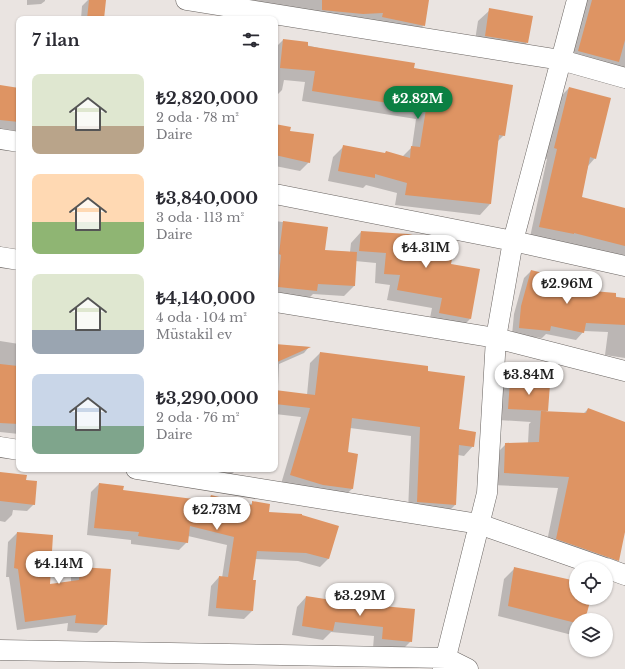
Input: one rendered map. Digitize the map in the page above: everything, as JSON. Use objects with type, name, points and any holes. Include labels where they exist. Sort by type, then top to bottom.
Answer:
[{"type":"street","points":[[186,0],[561,60],[625,78]]},
{"type":"street","points":[[444,664],[487,493],[496,338],[513,241],[577,0]]},
{"type":"street","points":[[0,139],[16,142]]},
{"type":"street","points":[[278,195],[513,241],[625,266]]},
{"type":"street","points":[[0,257],[16,260]]},
{"type":"street","points":[[278,302],[496,338],[625,371]]},
{"type":"street","points":[[0,447],[16,450]]},
{"type":"street","points":[[155,472],[479,524],[586,561]]},
{"type":"street","points":[[613,571],[625,575]]},
{"type":"street","points":[[0,650],[444,664],[468,669]]},
{"type":"building","points":[[89,0],[106,0],[104,16],[87,16]]},
{"type":"building","points":[[322,0],[429,0],[425,26],[382,17],[383,13],[363,14],[322,10]]},
{"type":"building","points":[[592,0],[625,0],[625,40],[619,62],[578,51]]},
{"type":"building","points":[[489,8],[533,16],[528,43],[485,36]]},
{"type":"building","points":[[283,39],[308,42],[308,46],[415,63],[414,68],[513,85],[505,136],[499,135],[491,204],[405,195],[407,183],[375,174],[375,178],[338,171],[343,145],[385,153],[386,151],[410,158],[411,146],[420,147],[426,109],[312,91],[315,71],[280,68]]},
{"type":"building","points":[[0,85],[16,88],[16,122],[0,120]]},
{"type":"building","points":[[569,87],[611,98],[596,159],[590,157],[582,197],[625,208],[625,246],[574,233],[539,227],[557,149],[554,148]]},
{"type":"building","points":[[278,125],[291,127],[290,131],[314,134],[310,163],[278,156]]},
{"type":"building","points":[[283,221],[328,227],[325,250],[357,252],[355,286],[318,284],[317,291],[278,287],[281,255],[279,254]]},
{"type":"building","points":[[361,231],[408,234],[455,244],[451,264],[480,269],[471,319],[439,313],[442,298],[397,290],[400,275],[384,274],[386,253],[359,251]]},
{"type":"building","points":[[531,270],[559,277],[558,281],[593,289],[593,291],[616,293],[616,297],[625,298],[625,325],[586,323],[584,333],[551,326],[550,331],[519,328],[521,306]]},
{"type":"building","points":[[278,344],[311,347],[278,362]]},
{"type":"building","points":[[320,352],[428,366],[428,371],[465,376],[459,429],[476,432],[474,447],[459,445],[456,505],[417,502],[420,427],[352,418],[348,452],[358,454],[353,489],[323,485],[290,475],[310,408],[278,404],[278,390],[315,395]]},
{"type":"building","points":[[0,364],[16,366],[16,424],[0,423]]},
{"type":"building","points":[[510,381],[550,384],[548,411],[508,409]]},
{"type":"building","points":[[588,408],[625,422],[625,532],[619,561],[556,539],[569,477],[504,473],[505,443],[539,442],[541,411],[586,413]]},
{"type":"building","points":[[0,472],[27,475],[26,480],[37,481],[35,505],[0,501]]},
{"type":"building","points":[[99,483],[124,486],[123,490],[209,501],[211,495],[252,505],[252,501],[270,504],[269,512],[302,514],[339,526],[329,559],[306,553],[257,551],[253,580],[256,580],[253,611],[216,608],[219,576],[228,577],[234,537],[190,526],[188,543],[138,536],[139,532],[94,528]]},
{"type":"building","points":[[17,532],[53,535],[50,584],[79,580],[80,567],[111,569],[107,625],[75,623],[76,615],[25,622],[18,569],[14,568]]},
{"type":"building","points":[[514,567],[569,579],[569,605],[589,605],[587,613],[569,613],[569,621],[508,606]]},
{"type":"building","points":[[306,596],[338,602],[415,609],[412,642],[382,639],[383,627],[335,622],[333,631],[302,626]]}]
